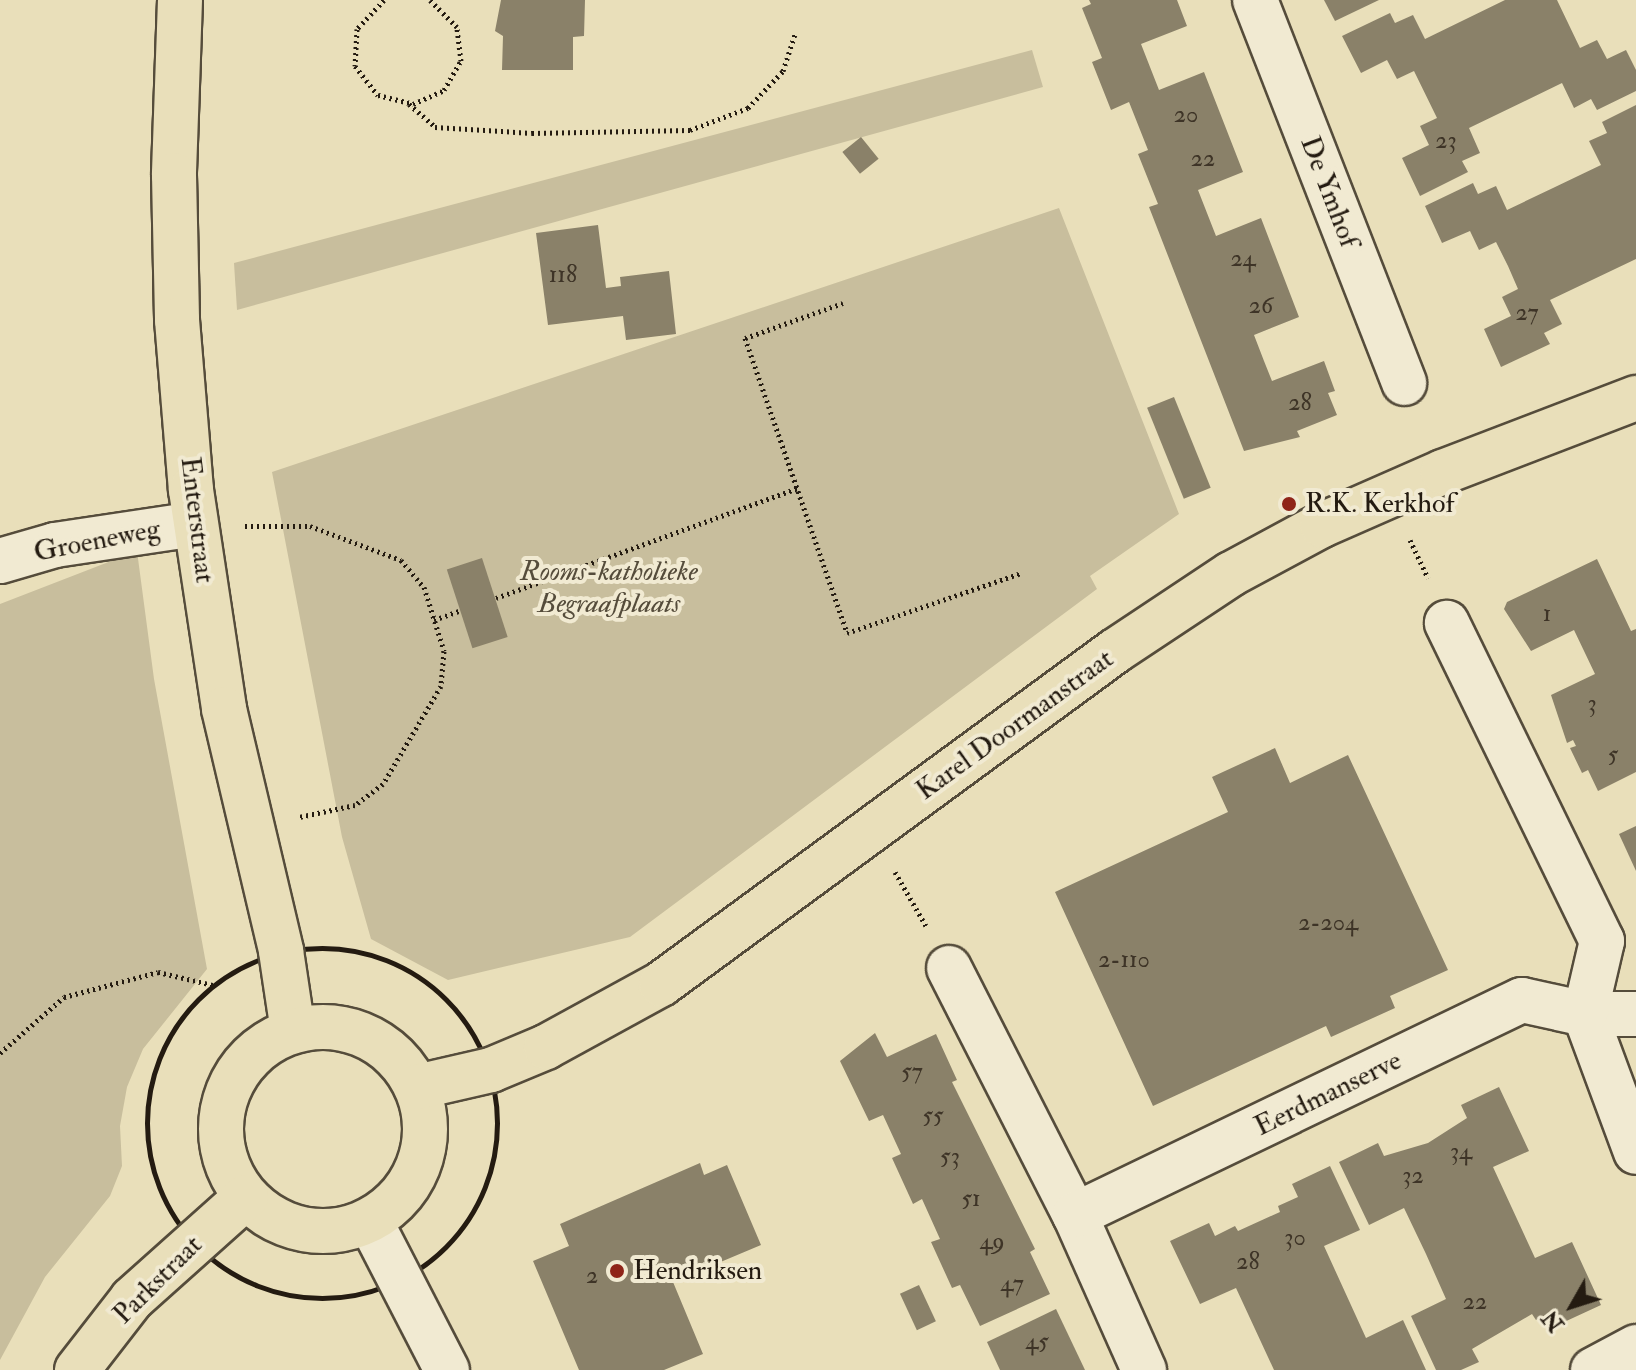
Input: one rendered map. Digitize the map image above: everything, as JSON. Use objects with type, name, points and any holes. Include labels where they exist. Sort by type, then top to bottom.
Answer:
[{"type":"main road","name":"Enterstraat","points":[[180,0],[174,175],[177,320],[195,524],[224,709],[281,951],[293,1031]]},
{"type":"main road","name":"Karel Doormanstraat","points":[[417,1087],[491,1070],[546,1047],[661,984],[1115,651],[1231,574],[1390,495],[1636,398]]},
{"type":"main road","points":[[329,1027],[365,1036],[396,1057],[417,1087],[425,1125],[420,1163],[400,1197],[370,1221],[338,1231],[303,1230],[272,1219],[246,1197],[227,1169],[220,1135],[223,1101],[238,1071],[262,1046],[293,1031],[329,1027]]},
{"type":"main road","name":"Parkstraat","points":[[77,1370],[132,1299],[246,1197]]},
{"type":"street","name":"De Ymhof","points":[[1255,0],[1404,383]]},
{"type":"street","name":"Groeneweg","points":[[0,561],[55,545],[195,524]]},
{"type":"street","points":[[1447,623],[1602,941],[1585,1014],[1636,1152]]},
{"type":"street","points":[[949,968],[1075,1215],[1144,1370]]},
{"type":"street","name":"Eerdmanserve","points":[[1075,1215],[1522,1000],[1585,1014],[1636,1014]]},
{"type":"street","points":[[370,1221],[447,1370]]},
{"type":"street","points":[[1593,1370],[1636,1347]]},
{"type":"path","points":[[384,0],[357,29],[355,66],[378,95],[409,104],[435,127],[532,133],[690,130],[748,108],[783,71],[795,33]]},
{"type":"path","points":[[409,104],[444,90],[461,61],[457,27],[430,0]]},
{"type":"path","points":[[843,303],[745,338],[847,633],[1021,573]]},
{"type":"path","points":[[496,598],[798,488]]},
{"type":"path","points":[[1390,495],[1447,623]]},
{"type":"path","points":[[195,524],[310,526],[401,560],[424,587],[444,651],[441,686],[383,784],[355,805],[252,827]]},
{"type":"path","points":[[434,620],[461,610]]},
{"type":"path","points":[[872,829],[949,968]]},
{"type":"path","points":[[344,948],[404,968],[454,1007],[491,1070],[497,1124],[486,1187],[452,1241],[402,1282],[359,1295],[314,1299],[269,1291],[228,1272],[193,1243],[164,1200],[148,1150],[148,1097],[162,1048],[192,1003],[232,971],[281,951],[344,948]]},
{"type":"path","points":[[0,1053],[64,997],[158,972],[215,985]]},
{"type":"green space","points":[[1032,50],[1043,87],[237,310],[234,263]]},
{"type":"green space","name":"Rooms-katholieke Begraafplaats","points":[[1059,208],[1179,514],[1090,576],[1097,589],[630,937],[448,980],[371,939],[342,837],[272,472]]},
{"type":"green space","points":[[137,551],[154,679],[207,969],[143,1049],[127,1087],[120,1126],[122,1166],[110,1196],[45,1277],[0,1360],[0,604]]},
{"type":"building","points":[[501,0],[585,0],[584,36],[573,37],[573,70],[502,70],[503,36],[495,31]]},
{"type":"building","points":[[1089,0],[1177,0],[1187,26],[1141,44],[1159,90],[1204,72],[1243,172],[1198,190],[1216,236],[1261,218],[1299,317],[1254,335],[1272,381],[1324,361],[1335,391],[1328,393],[1337,415],[1297,431],[1300,437],[1244,451],[1149,207],[1158,204],[1138,154],[1148,150],[1129,102],[1111,110],[1092,62],[1102,58],[1082,8],[1091,4]]},
{"type":"building","points":[[1324,0],[1379,0],[1335,21]]},
{"type":"building","points":[[1505,0],[1557,0],[1580,48],[1597,40],[1607,59],[1626,50],[1636,70],[1636,91],[1597,110],[1591,99],[1574,108],[1562,83],[1469,128],[1480,153],[1462,161],[1468,172],[1420,196],[1402,158],[1429,145],[1420,126],[1437,118],[1414,71],[1397,79],[1387,60],[1361,73],[1342,36],[1390,13],[1395,23],[1413,15],[1425,39]]},
{"type":"building","points":[[1636,105],[1636,259],[1550,300],[1562,324],[1544,333],[1550,344],[1501,367],[1484,329],[1511,316],[1502,297],[1518,289],[1508,266],[1496,242],[1479,250],[1470,231],[1442,243],[1425,206],[1473,183],[1478,194],[1496,186],[1507,210],[1553,188],[1601,165],[1589,141],[1607,133],[1602,122]]},
{"type":"building","points":[[861,137],[879,159],[860,174],[842,152]]},
{"type":"building","points":[[598,225],[606,288],[621,286],[620,277],[669,271],[676,334],[626,340],[623,316],[548,325],[536,233]]},
{"type":"building","points":[[1174,397],[1211,488],[1184,499],[1147,408]]},
{"type":"building","points":[[482,558],[508,637],[472,648],[447,569]]},
{"type":"building","points":[[1597,559],[1631,631],[1636,629],[1636,772],[1598,791],[1588,770],[1582,773],[1570,748],[1576,746],[1573,740],[1567,743],[1551,695],[1595,674],[1574,630],[1531,651],[1504,609],[1507,602]]},
{"type":"building","points":[[1275,748],[1290,783],[1348,755],[1448,970],[1390,996],[1395,1008],[1331,1037],[1326,1026],[1153,1106],[1055,892],[1228,812],[1212,777]]},
{"type":"building","points":[[1636,826],[1636,871],[1619,834]]},
{"type":"building","points":[[875,1033],[887,1057],[936,1034],[957,1080],[952,1082],[1035,1249],[1030,1252],[1050,1294],[980,1326],[960,1285],[952,1288],[931,1242],[940,1239],[922,1199],[913,1204],[892,1158],[901,1154],[883,1115],[869,1121],[840,1061]]},
{"type":"building","points":[[1499,1087],[1529,1151],[1493,1167],[1535,1258],[1572,1242],[1601,1305],[1562,1323],[1556,1310],[1536,1320],[1532,1314],[1472,1349],[1479,1362],[1461,1370],[1436,1370],[1411,1316],[1446,1299],[1426,1254],[1404,1208],[1369,1225],[1339,1162],[1378,1143],[1384,1156],[1428,1143],[1467,1118],[1461,1105]]},
{"type":"building","name":"Hendriksen","points":[[700,1163],[704,1175],[727,1165],[761,1245],[673,1282],[703,1354],[664,1370],[579,1370],[533,1261],[569,1246],[560,1224]]},
{"type":"building","points":[[1330,1166],[1360,1230],[1324,1246],[1366,1338],[1403,1320],[1426,1370],[1274,1370],[1236,1288],[1200,1304],[1170,1241],[1209,1223],[1215,1236],[1235,1226],[1238,1231],[1280,1212],[1278,1206],[1298,1197],[1292,1184]]},
{"type":"building","points":[[919,1285],[936,1321],[917,1330],[900,1294]]},
{"type":"building","points":[[1056,1309],[1085,1370],[1000,1370],[987,1342]]},
{"type":"place","name":"R.K. Kerkhof","points":[[1289,504]]},
{"type":"place","name":"Hendriksen","points":[[617,1271]]}]
